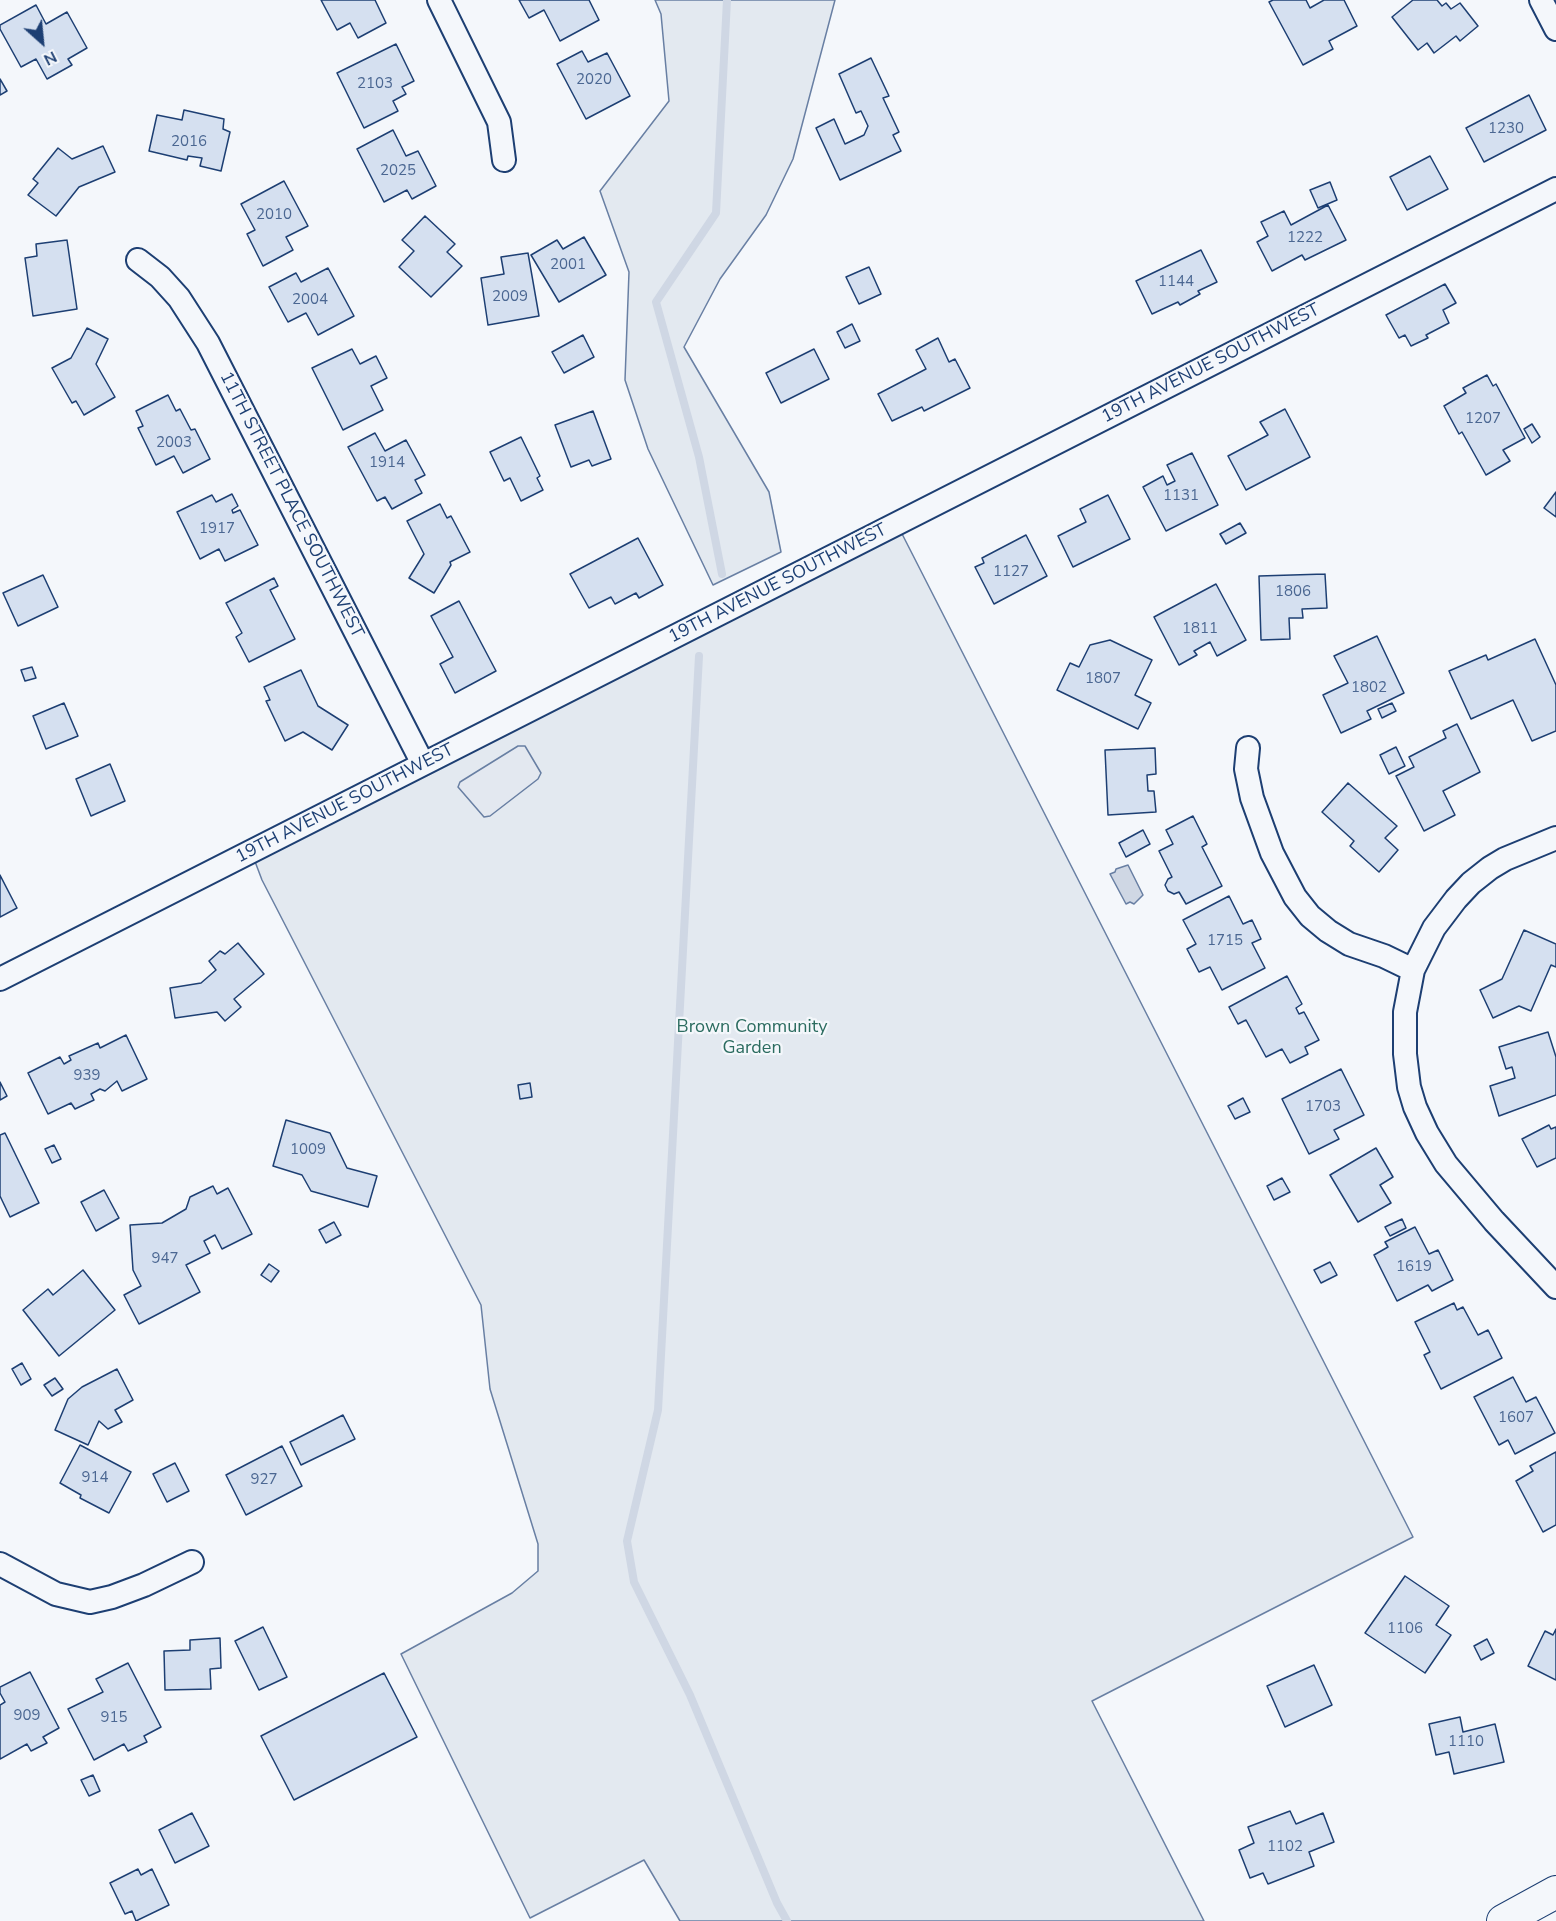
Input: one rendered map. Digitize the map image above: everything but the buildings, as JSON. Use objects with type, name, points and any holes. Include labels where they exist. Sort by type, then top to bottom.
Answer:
[{"type":"street","points":[[440,0],[499,122],[504,160]]},
{"type":"street","points":[[1541,0],[1556,29]]},
{"type":"street","name":"19TH AVENUE SOUTHWEST","points":[[0,979],[1556,189]]},
{"type":"street","name":"11TH STREET PLACE SOUTHWEST","points":[[138,260],[179,298],[208,343],[423,764]]},
{"type":"street","points":[[1248,748],[1246,769],[1252,798],[1272,853],[1295,897],[1310,916],[1349,944],[1384,956],[1413,970]]},
{"type":"street","points":[[1556,838],[1505,858],[1472,883],[1456,899],[1434,928],[1413,970],[1405,1012],[1405,1054],[1409,1087],[1427,1133],[1446,1164],[1494,1221],[1556,1287]]},
{"type":"street","points":[[0,1564],[56,1594],[90,1602],[112,1597],[144,1585],[192,1562]]},
{"type":"street","points":[[1503,1921],[1556,1892]]},
{"type":"green space","points":[[655,0],[835,0],[793,159],[766,215],[720,279],[684,347],[769,492],[781,552],[713,585],[648,449],[625,380],[629,272],[600,191],[669,101],[661,14]]},
{"type":"green space","name":"Brown Community Garden","points":[[897,524],[1413,1537],[1092,1701],[1204,1921],[680,1921],[644,1860],[530,1918],[401,1654],[512,1593],[538,1571],[538,1544],[490,1389],[481,1305],[262,880],[251,851]]},
{"type":"shaded area","points":[[518,746],[525,746],[541,773],[538,779],[490,816],[484,817],[458,787],[460,782]]},
{"type":"shaded area","points":[[1128,865],[1143,895],[1134,904],[1130,902],[1126,904],[1110,874]]},
{"type":"waterway","points":[[722,574],[699,457],[656,302],[716,213],[727,0]]},
{"type":"waterway","points":[[699,656],[658,1410],[627,1541],[634,1582],[690,1695],[777,1903],[787,1921]]}]
